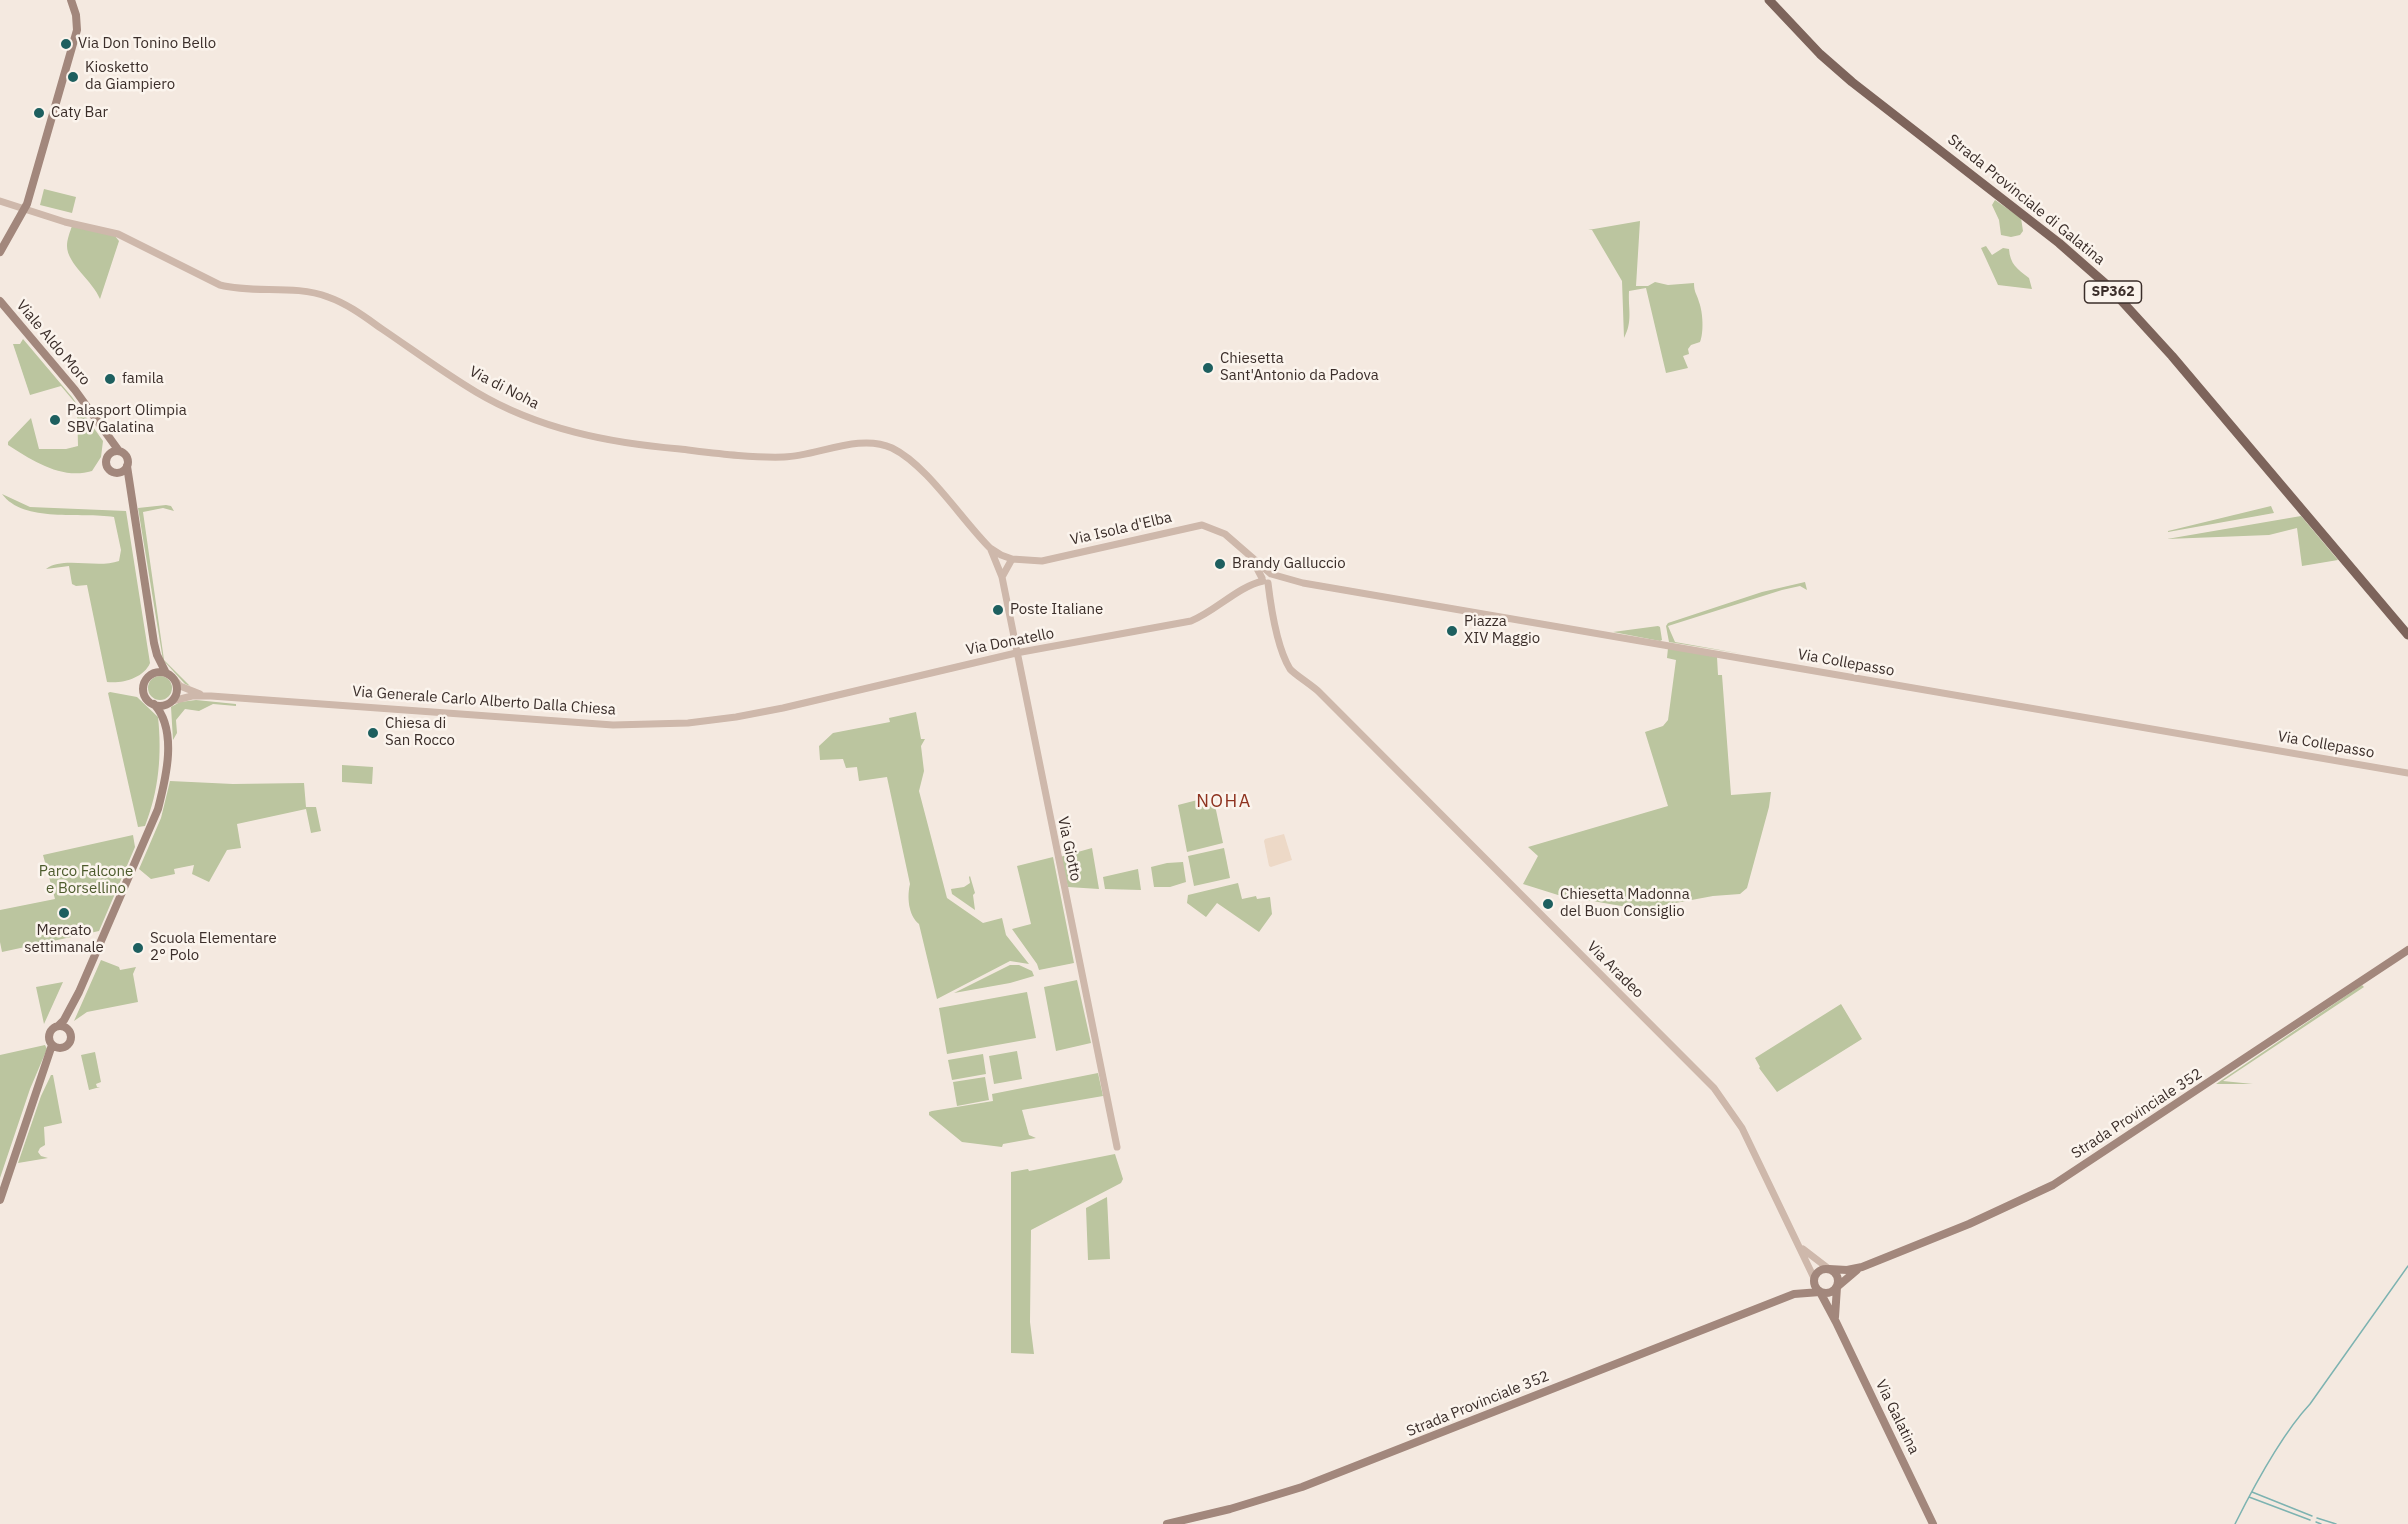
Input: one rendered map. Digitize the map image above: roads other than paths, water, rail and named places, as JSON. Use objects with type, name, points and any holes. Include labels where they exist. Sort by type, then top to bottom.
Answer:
[{"type":"main road","points":[[0,252],[25,210],[77,30],[76,15],[71,0]]},
{"type":"main road","name":"Strada Provinciale di Galatina","points":[[1768,0],[1813,47],[1852,82],[2059,243],[2108,286],[2172,356],[2408,635]]},
{"type":"main road","name":"Viale Aldo Moro","points":[[0,302],[75,390],[119,451],[126,456],[154,643],[166,673],[175,680],[176,693],[169,702],[166,771],[153,823],[79,992],[66,1017],[50,1034],[57,1046]]},
{"type":"main road","name":"Viale Aldo Moro","points":[[104,431],[108,445],[106,461],[108,469],[118,473],[129,487]]},
{"type":"main road","points":[[107,456],[119,451]]},
{"type":"main road","points":[[118,473],[127,466]]},
{"type":"main road","name":"Viale Aldo Moro","points":[[154,643],[154,665],[151,675],[145,681],[143,691],[147,699],[162,714],[166,734]]},
{"type":"main road","points":[[151,675],[158,672],[166,673]]},
{"type":"main road","points":[[153,704],[169,702]]},
{"type":"main road","name":"Strada Provinciale 352","points":[[1829,1269],[1847,1270],[1862,1267],[1969,1224],[2053,1185],[2408,950]]},
{"type":"main road","name":"Viale Aldo Moro","points":[[0,1200],[40,1081],[57,1046],[70,1042],[71,1036],[68,1030],[79,992]]},
{"type":"main road","points":[[58,1026],[68,1030]]},
{"type":"main road","name":"Strada Provinciale 352","points":[[1837,1287],[1862,1267]]},
{"type":"main road","points":[[1829,1269],[1837,1276],[1837,1287],[1829,1293],[1820,1292],[1814,1285],[1814,1278],[1821,1270],[1829,1269]]},
{"type":"main road","name":"Strada Provinciale 352","points":[[1794,1294],[1814,1278]]},
{"type":"main road","name":"Via Galatina","points":[[1836,1322],[1837,1287]]},
{"type":"main road","name":"Strada Provinciale 352","points":[[1167,1524],[1240,1506],[1302,1487],[1794,1294],[1820,1292]]},
{"type":"main road","name":"Via Galatina","points":[[1820,1292],[1933,1524]]},
{"type":"street","name":"Via di Noha","points":[[0,201],[65,222],[118,234],[220,285],[236,289],[307,292],[325,296],[355,310],[475,392],[547,425],[573,433],[669,448],[784,457],[855,444],[881,445],[891,448],[919,468],[990,548]]},
{"type":"street","name":"Via Isola d'Elba","points":[[990,548],[1012,559],[1042,561],[1202,525],[1225,534],[1250,556],[1267,579]]},
{"type":"street","name":"Via Giotto","points":[[990,548],[1002,577],[1117,1147]]},
{"type":"street","points":[[1002,577],[1012,559]]},
{"type":"street","name":"Via Collepasso","points":[[1267,579],[1281,578],[2408,773]]},
{"type":"street","name":"Via Donatello","points":[[755,714],[1016,653],[1191,621],[1213,610],[1252,584],[1267,579]]},
{"type":"street","name":"Via Aradeo","points":[[1267,579],[1278,636],[1291,671],[1319,692],[1714,1088],[1742,1128],[1814,1278]]},
{"type":"street","points":[[175,680],[185,688],[211,696]]},
{"type":"street","points":[[169,702],[192,696],[211,696]]},
{"type":"street","name":"Via Generale Carlo Alberto Dalla Chiesa","points":[[211,696],[613,725],[688,723],[755,714]]},
{"type":"street","name":"Via Aradeo","points":[[1800,1245],[1809,1256],[1829,1269]]},
{"type":"waterway","points":[[2235,1524],[2259,1478],[2289,1430],[2408,1266]]},
{"type":"waterway","points":[[2252,1492],[2312,1516]]},
{"type":"waterway","points":[[2249,1497],[2310,1520]]},
{"type":"waterway","points":[[2317,1518],[2336,1524]]},
{"type":"waterway","points":[[2316,1522],[2321,1524]]},
{"type":"place","name":"Via Don Tonino Bello","points":[[66,44]]},
{"type":"place","name":"Kiosketto da Giampiero","points":[[73,77]]},
{"type":"place","name":"Caty Bar","points":[[39,113]]},
{"type":"place","name":"Chiesetta Sant'Antonio da Padova","points":[[1208,368]]},
{"type":"place","name":"famila","points":[[110,379]]},
{"type":"place","name":"Palasport Olimpia SBV Galatina","points":[[55,420]]},
{"type":"place","name":"Brandy Galluccio","points":[[1220,564]]},
{"type":"place","name":"Poste Italiane","points":[[998,610]]},
{"type":"place","name":"Piazza XIV Maggio","points":[[1452,631]]},
{"type":"place","name":"Chiesa di San Rocco","points":[[373,733]]},
{"type":"place","name":"Chiesetta Madonna del Buon Consiglio","points":[[1548,904]]},
{"type":"place","name":"Mercato settimanale","points":[[64,913]]},
{"type":"place","name":"Scuola Elementare 2° Polo","points":[[138,948]]},
{"type":"district","name":"NOHA","points":[[1224,802]]},
{"type":"park label","name":"Parco Falcone e Borsellino","points":[[86,880]]}]
